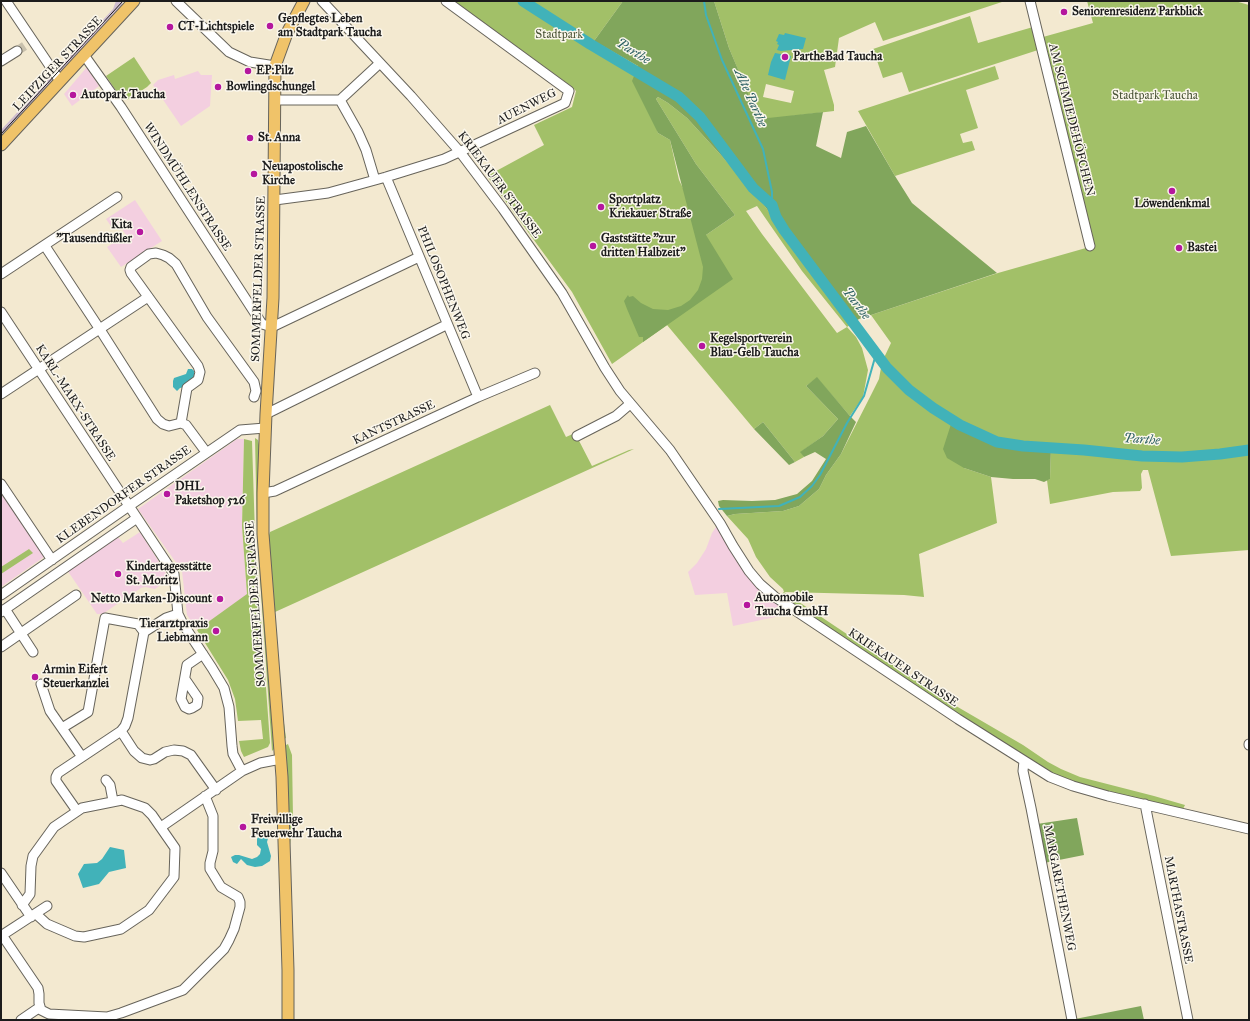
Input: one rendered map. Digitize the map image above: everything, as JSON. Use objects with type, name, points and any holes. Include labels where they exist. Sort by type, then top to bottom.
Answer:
[{"type":"main road","name":"LEIPZIGER STRASSE","points":[[1,145],[134,1]]},
{"type":"main road","name":"SOMMERFELDER STRASSE","points":[[288,1020],[288,970],[281,759],[263,534],[263,492],[265,428],[272,327],[275,200],[275,66],[287,33],[304,1]]},
{"type":"street","points":[[6,1],[29,43],[60,81]]},
{"type":"street","points":[[176,1],[229,52],[250,62],[275,66]]},
{"type":"street","name":"KRIEKAUER STRASSE","points":[[322,1],[380,62],[460,152],[503,209],[562,293],[605,368],[630,404],[670,450],[720,523],[749,571],[760,584],[775,597],[958,719],[1024,761],[1062,782],[1108,796],[1249,829]]},
{"type":"street","name":"AUENWEG","points":[[446,1],[569,91],[565,104],[460,152]]},
{"type":"street","name":"AM SCHMIEDEHÖFCHEN","points":[[1030,1],[1090,246]]},
{"type":"street","points":[[1,61],[17,51]]},
{"type":"street","name":"WINDMÜHLENSTRASSE","points":[[84,55],[121,107],[262,324],[272,327]]},
{"type":"street","points":[[275,100],[340,100],[380,62]]},
{"type":"street","points":[[340,100],[358,132],[366,150],[375,180]]},
{"type":"street","points":[[275,200],[328,193],[444,159],[460,152]]},
{"type":"street","name":"PHILOSOPHENWEG","points":[[386,177],[446,325],[478,397]]},
{"type":"street","points":[[1,274],[117,197]]},
{"type":"street","points":[[45,246],[157,419],[163,424],[169,426],[181,423],[188,426],[206,452]]},
{"type":"street","points":[[181,423],[186,388],[199,379],[199,369],[131,274],[130,269],[132,266],[149,254],[163,254],[176,264],[207,317],[254,381],[256,389],[254,397]]},
{"type":"street","points":[[272,327],[419,257]]},
{"type":"street","points":[[1,394],[148,297]]},
{"type":"street","name":"KARL-MARX-STRASSE","points":[[1,312],[174,574],[178,614]]},
{"type":"street","points":[[266,414],[446,325]]},
{"type":"street","name":"KANTSTRASSE","points":[[263,492],[275,491],[478,397],[535,373]]},
{"type":"street","points":[[577,436],[616,416],[630,404]]},
{"type":"street","name":"KLEBENDORFER STRASSE","points":[[1,596],[206,452],[240,430],[265,428]]},
{"type":"street","points":[[1,484],[52,560]]},
{"type":"street","points":[[33,652],[21,633],[3,610],[137,518]]},
{"type":"street","points":[[1,647],[76,595]]},
{"type":"street","points":[[77,812],[56,781],[58,773],[121,731],[125,726],[128,718],[144,632],[166,618],[178,614],[218,677],[227,696],[232,746],[242,771]]},
{"type":"street","points":[[62,728],[88,712],[105,618],[138,624],[144,632]]},
{"type":"street","points":[[185,679],[187,665],[203,654]]},
{"type":"street","points":[[41,684],[50,711],[82,757]]},
{"type":"street","points":[[121,731],[134,750],[142,758],[150,760],[165,752],[174,750],[183,751],[191,755],[216,790]]},
{"type":"street","points":[[161,827],[242,771],[260,763],[281,759]]},
{"type":"street","name":"MARGARETHENWEG","points":[[1024,761],[1023,771],[1072,1020]]},
{"type":"street","points":[[106,780],[110,785],[113,801]]},
{"type":"street","points":[[47,906],[2,936],[38,988],[41,1010],[49,1014],[115,1018],[183,990],[224,949],[236,922],[240,902],[238,897],[221,887],[210,869],[213,851],[213,816],[205,796]]},
{"type":"street","points":[[1,873],[22,905],[33,916],[46,924],[75,936],[84,936],[120,929],[149,910],[174,877],[176,848],[145,808],[122,800],[86,807],[51,830],[33,856],[31,866],[30,894],[22,905]]},
{"type":"street","name":"MARTHASTRASSE","points":[[1145,804],[1188,1020]]},
{"type":"street","points":[[21,1020],[40,1007]]},
{"type":"shaded area","points":[[116,1],[123,4],[1,139],[1,130],[113,9]]},
{"type":"shaded area","points":[[87,67],[99,86],[72,106],[64,94]]},
{"type":"shaded area","points":[[198,71],[201,75],[212,75],[210,106],[181,126],[153,85],[158,80],[174,75],[175,79]]},
{"type":"shaded area","name":"Kita \"Tausendfüßler","points":[[135,200],[162,241],[121,267],[107,247],[126,235],[119,225],[113,229],[106,219]]},
{"type":"shaded area","points":[[237,439],[244,439],[242,526],[247,595],[197,630],[187,615],[182,571],[138,509]]},
{"type":"shaded area","points":[[1,493],[44,557],[1,587]]},
{"type":"shaded area","points":[[718,524],[732,551],[794,613],[733,626],[727,593],[695,595],[688,572],[697,563],[706,549],[712,533]]},
{"type":"shaded area","name":"Kindertagesstätte St. Moritz","points":[[140,532],[169,578],[168,580],[155,589],[145,587],[141,588],[104,613],[97,614],[67,570],[117,536],[123,543]]},
{"type":"green space","name":"Stadtpark","points":[[454,1],[623,1],[594,41],[638,66],[658,133],[670,140],[679,180],[706,235],[735,215],[696,164],[656,99],[658,97],[687,118],[751,188],[853,323],[847,327],[856,337],[862,348],[868,370],[863,397],[850,416],[817,378],[806,386],[838,419],[823,436],[801,452],[804,457],[795,462],[763,422],[754,429],[667,325],[612,364],[572,292],[487,176],[544,145],[534,125],[572,107],[576,91]],"holes":[[[757,206],[802,271],[847,327],[837,333],[762,234],[746,211]]]},
{"type":"green space","points":[[623,1],[714,1],[729,48],[759,119],[823,112],[816,146],[841,158],[847,132],[866,126],[912,203],[997,273],[859,319],[853,323],[751,188],[687,118],[658,97],[656,99],[696,164],[735,215],[706,235],[733,279],[643,342],[643,337],[639,337],[624,301],[628,295],[629,297],[633,296],[641,303],[653,309],[668,310],[681,306],[690,300],[698,290],[702,279],[703,267],[670,140],[658,133],[632,81],[638,66],[594,41]]},
{"type":"green space","name":"PartheBad Taucha","points":[[714,1],[1005,1],[883,41],[875,22],[839,38],[835,67],[824,70],[834,105],[834,111],[759,120],[729,48]],"holes":[[[766,84],[794,91],[791,103],[763,97]]]},
{"type":"green space","name":"Stadtpark Taucha","points":[[1087,1],[1235,1],[1249,5],[1249,550],[1171,556],[1148,470],[1143,470],[1141,474],[1142,488],[1140,491],[1113,492],[1050,504],[1047,480],[1050,479],[1051,448],[1000,443],[978,434],[964,468],[991,477],[997,523],[919,554],[924,597],[904,595],[784,592],[783,589],[770,577],[756,557],[748,539],[727,516],[735,514],[783,511],[799,506],[819,489],[826,475],[841,454],[879,379],[882,362],[891,343],[871,315],[998,273],[1093,246],[1043,37],[1093,23]]},
{"type":"green space","points":[[970,16],[978,43],[1033,27],[1038,50],[909,92],[902,72],[883,78],[873,49]]},
{"type":"green space","points":[[134,57],[151,83],[127,100],[125,96],[121,98],[106,76]]},
{"type":"green space","points":[[995,66],[999,79],[966,90],[978,128],[960,134],[963,143],[972,141],[975,150],[895,176],[858,111]]},
{"type":"green space","points":[[817,377],[856,422],[841,454],[826,475],[819,489],[799,506],[783,511],[735,514],[727,516],[719,506],[718,501],[775,500],[797,494],[812,481],[826,459],[815,452],[804,457],[800,452],[823,436],[838,419],[806,386]]},
{"type":"green space","points":[[550,405],[566,437],[575,433],[592,466],[634,449],[275,612],[281,701],[286,738],[284,739],[269,573],[270,532]]},
{"type":"green space","points":[[952,421],[1000,443],[1051,448],[1050,479],[1044,482],[1035,479],[991,477],[964,468],[947,458],[943,449]]},
{"type":"green space","points":[[763,422],[795,462],[789,465],[754,429]]},
{"type":"green space","points":[[255,438],[258,440],[260,450],[274,749],[272,751],[257,535]]},
{"type":"green space","points":[[244,439],[252,441],[255,535],[270,743],[268,747],[244,757],[239,741],[263,739],[261,720],[238,721],[235,699],[228,680],[197,630],[247,594],[242,526]]},
{"type":"green space","points":[[29,549],[33,553],[1,574],[1,567]]},
{"type":"green space","points":[[784,592],[944,699],[1023,745],[1048,762],[1080,777],[1185,805],[1182,811],[1085,787],[1044,771],[779,596]]},
{"type":"green space","points":[[288,744],[292,755],[293,818],[289,854],[284,746]]},
{"type":"green space","points":[[1077,818],[1084,855],[1044,863],[1037,824]]},
{"type":"green space","points":[[1141,1006],[1144,1020],[1075,1020],[1075,1019]]},
{"type":"water","points":[[785,33],[806,38],[803,49],[777,50],[779,45],[776,41],[779,34],[784,35]]},
{"type":"water","points":[[775,53],[791,56],[785,80],[768,75]]},
{"type":"water","points":[[188,369],[192,369],[194,371],[194,378],[177,391],[173,387],[174,378],[186,374]]},
{"type":"water","points":[[266,832],[269,835],[267,842],[271,856],[270,861],[262,866],[255,867],[247,865],[241,859],[237,864],[233,862],[231,857],[235,855],[252,859],[257,857],[260,854],[261,849],[257,845],[257,839],[260,834]]},
{"type":"water","points":[[110,847],[124,850],[126,868],[109,872],[99,884],[83,888],[78,874],[84,864],[97,863],[102,859]]},
{"type":"waterway","name":"Parthe","points":[[523,1],[590,44],[679,97],[700,117],[753,188],[772,205],[776,217],[784,230],[887,368],[909,390],[933,408],[960,425],[997,442],[1023,446],[1142,456],[1182,457],[1249,450]]},
{"type":"waterway","name":"Alte Parthe","points":[[704,1],[706,15],[722,60],[763,149],[772,192],[772,205]]},
{"type":"waterway","points":[[719,509],[779,506],[800,497],[812,486],[820,475],[847,423],[864,396],[876,354]]},
{"type":"tunnel","points":[[17,51],[26,45]]},
{"type":"tram line","points":[[1,134],[123,1]]},
{"type":"place","name":"Seniorenresidenz Parkblick","points":[[1064,12]]},
{"type":"place","name":"Gepflegtes Leben am Stadtpark Taucha","points":[[270,26]]},
{"type":"place","name":"CT-Lichtspiele","points":[[170,27]]},
{"type":"place","name":"PartheBad Taucha","points":[[785,57]]},
{"type":"place","name":"EP:Pilz","points":[[248,71]]},
{"type":"place","name":"Bowlingdschungel","points":[[218,87]]},
{"type":"place","name":"Autopark Taucha","points":[[73,95]]},
{"type":"place","name":"St. Anna","points":[[250,138]]},
{"type":"place","name":"Neuapostolische Kirche","points":[[254,174]]},
{"type":"place","name":"Löwendenkmal","points":[[1172,191]]},
{"type":"place","name":"Sportplatz Kriekauer Straße","points":[[601,207]]},
{"type":"place","name":"Kita \"Tausendfüßler","points":[[140,232]]},
{"type":"place","name":"Gaststätte \"zur dritten Halbzeit\"","points":[[593,246]]},
{"type":"place","name":"Bastei","points":[[1179,248]]},
{"type":"place","name":"Kegelsportverein Blau-Gelb Taucha","points":[[702,346]]},
{"type":"place","name":"DHL Paketshop 526","points":[[167,494]]},
{"type":"place","name":"Kindertagesstätte St. Moritz","points":[[118,574]]},
{"type":"place","name":"Netto Marken-Discount","points":[[220,599]]},
{"type":"place","name":"Automobile Taucha GmbH","points":[[747,605]]},
{"type":"place","name":"Tierarztpraxis Liebmann","points":[[216,631]]},
{"type":"place","name":"Armin Eifert Steuerkanzlei","points":[[35,677]]},
{"type":"place","name":"Freiwillige Feuerwehr Taucha","points":[[243,827]]}]
